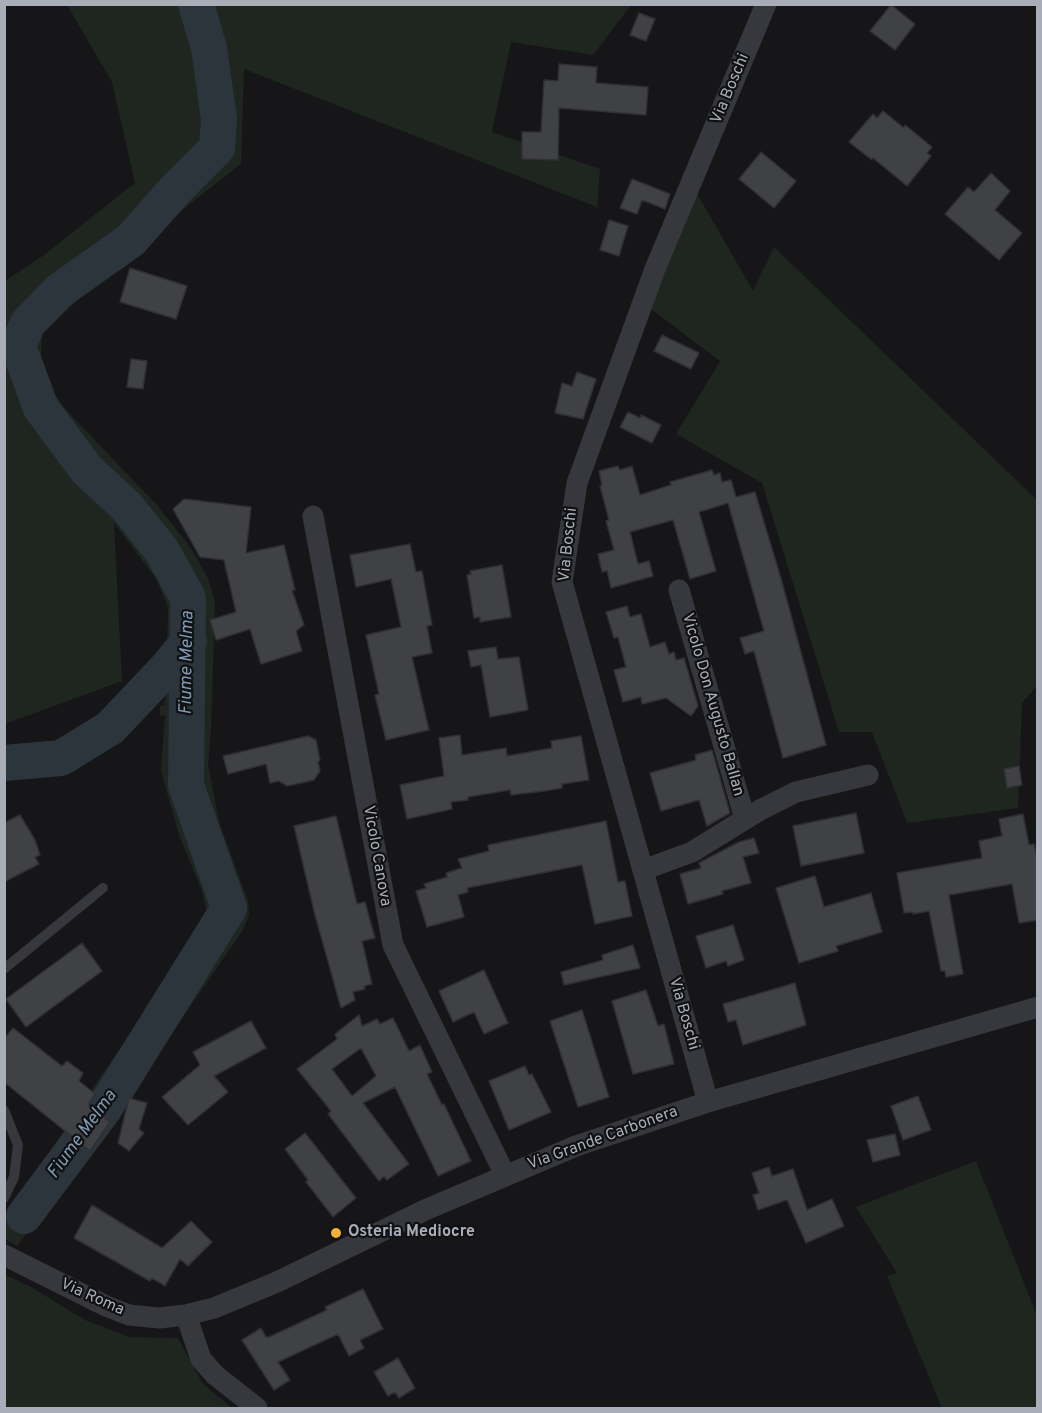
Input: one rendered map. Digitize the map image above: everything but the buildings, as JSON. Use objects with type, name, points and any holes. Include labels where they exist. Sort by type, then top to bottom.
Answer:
[{"type":"street","name":"Via Boschi","points":[[708,1102],[562,582],[577,483],[655,269],[766,4]]},
{"type":"street","name":"Vicolo Canova","points":[[313,516],[393,945],[505,1176]]},
{"type":"street","name":"Vicolo Don Augusto Ballan","points":[[679,590],[745,819]]},
{"type":"street","name":"Vicolo Don Augusto Ballan","points":[[643,870],[692,852],[745,819],[796,792],[868,775]]},
{"type":"street","name":"Via Grande Carbonera","points":[[186,1315],[214,1308],[278,1282],[374,1234],[576,1146],[708,1102],[1038,1007]]},
{"type":"street","name":"Via Roma","points":[[4,1255],[129,1315],[159,1317],[186,1315]]},
{"type":"street","points":[[186,1315],[201,1359],[215,1375],[257,1408]]},
{"type":"lane","points":[[4,969],[103,888]]},
{"type":"lane","points":[[4,1110],[18,1144],[14,1177],[4,1198]]},
{"type":"shaded area","points":[[67,5],[631,5],[593,55],[511,42],[492,132],[600,169],[597,207],[244,69],[241,164],[132,249],[42,334],[40,376],[68,412],[157,505],[191,548],[208,578],[215,601],[208,764],[219,822],[248,901],[249,915],[243,930],[109,1124],[17,1246],[5,1239],[5,1217],[161,988],[202,933],[208,918],[202,891],[179,835],[161,771],[165,715],[160,716],[160,706],[164,705],[166,697],[168,608],[157,580],[114,523],[122,681],[5,724],[5,281],[44,255],[135,183],[112,82]]},
{"type":"shaded area","points":[[691,183],[753,291],[774,247],[1037,500],[1037,686],[1022,703],[1018,808],[907,823],[872,732],[839,732],[762,483],[676,434],[720,361],[647,306]]},
{"type":"shaded area","points":[[976,1161],[1037,1316],[1037,1408],[942,1408],[887,1276],[897,1273],[856,1207]]},
{"type":"shaded area","points":[[4,1274],[31,1287],[85,1320],[130,1337],[178,1338],[203,1384],[232,1408],[5,1408]]},
{"type":"waterway","name":"Fiume Melma","points":[[24,1216],[104,1109],[229,908],[186,785],[188,598],[162,551],[127,507],[87,470],[41,408],[18,346],[28,323],[59,291],[131,240],[176,189],[217,148],[219,119],[209,48],[196,4]]},
{"type":"waterway","points":[[4,763],[61,758],[110,728],[189,641]]},
{"type":"place","name":"Osteria Mediocre","points":[[336,1233]]}]
